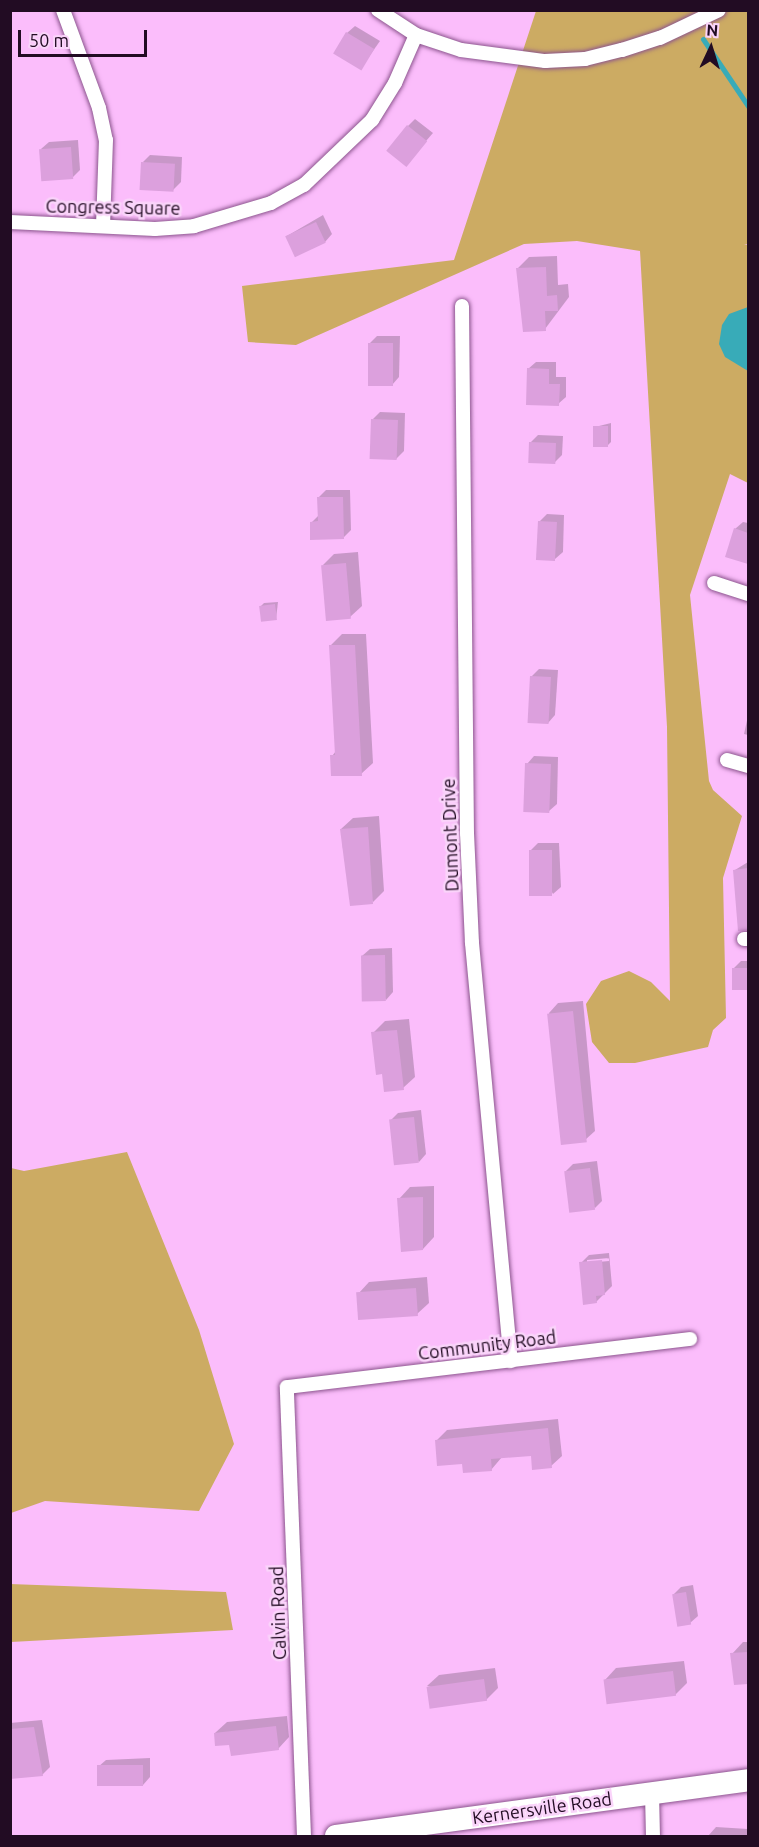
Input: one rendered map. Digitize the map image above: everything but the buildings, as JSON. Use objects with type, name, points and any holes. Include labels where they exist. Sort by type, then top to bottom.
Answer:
[{"type":"main road","name":"Kernersville Road","points":[[336,1836],[748,1780]]},
{"type":"street","points":[[63,10],[99,108],[106,140],[103,226]]},
{"type":"street","points":[[378,10],[416,35],[461,50],[500,57],[545,61],[585,59],[660,38],[719,10]]},
{"type":"street","name":"Congress Square","points":[[10,222],[103,226],[194,226],[235,217],[304,185],[372,120],[395,83],[416,35]]},
{"type":"street","name":"Dumont Drive","points":[[462,306],[467,833],[472,943],[511,1361]]},
{"type":"street","points":[[714,583],[748,594]]},
{"type":"street","points":[[727,760],[748,766]]},
{"type":"street","name":"Community Road","points":[[287,1387],[690,1339]]},
{"type":"street","name":"Calvin Road","points":[[287,1387],[304,1836]]},
{"type":"street","points":[[652,1793],[653,1836]]},
{"type":"shaded area","points":[[536,11],[748,11],[748,244],[744,245],[748,245],[748,483],[730,474],[690,595],[709,781],[713,790],[742,816],[723,878],[726,1018],[713,1030],[708,1047],[635,1063],[609,1063],[592,1042],[586,1004],[601,981],[629,971],[651,982],[670,1001],[667,727],[640,251],[577,241],[524,244],[296,345],[248,342],[242,286],[454,260]]},
{"type":"shaded area","points":[[748,307],[748,371],[725,357],[719,344],[722,325],[729,314]]},
{"type":"shaded area","points":[[127,1152],[199,1330],[234,1444],[199,1511],[45,1501],[11,1513],[11,1168],[24,1171]]},
{"type":"shaded area","points":[[10,1584],[226,1592],[233,1630],[11,1642]]},
{"type":"waterway","points":[[703,39],[748,106]]}]
